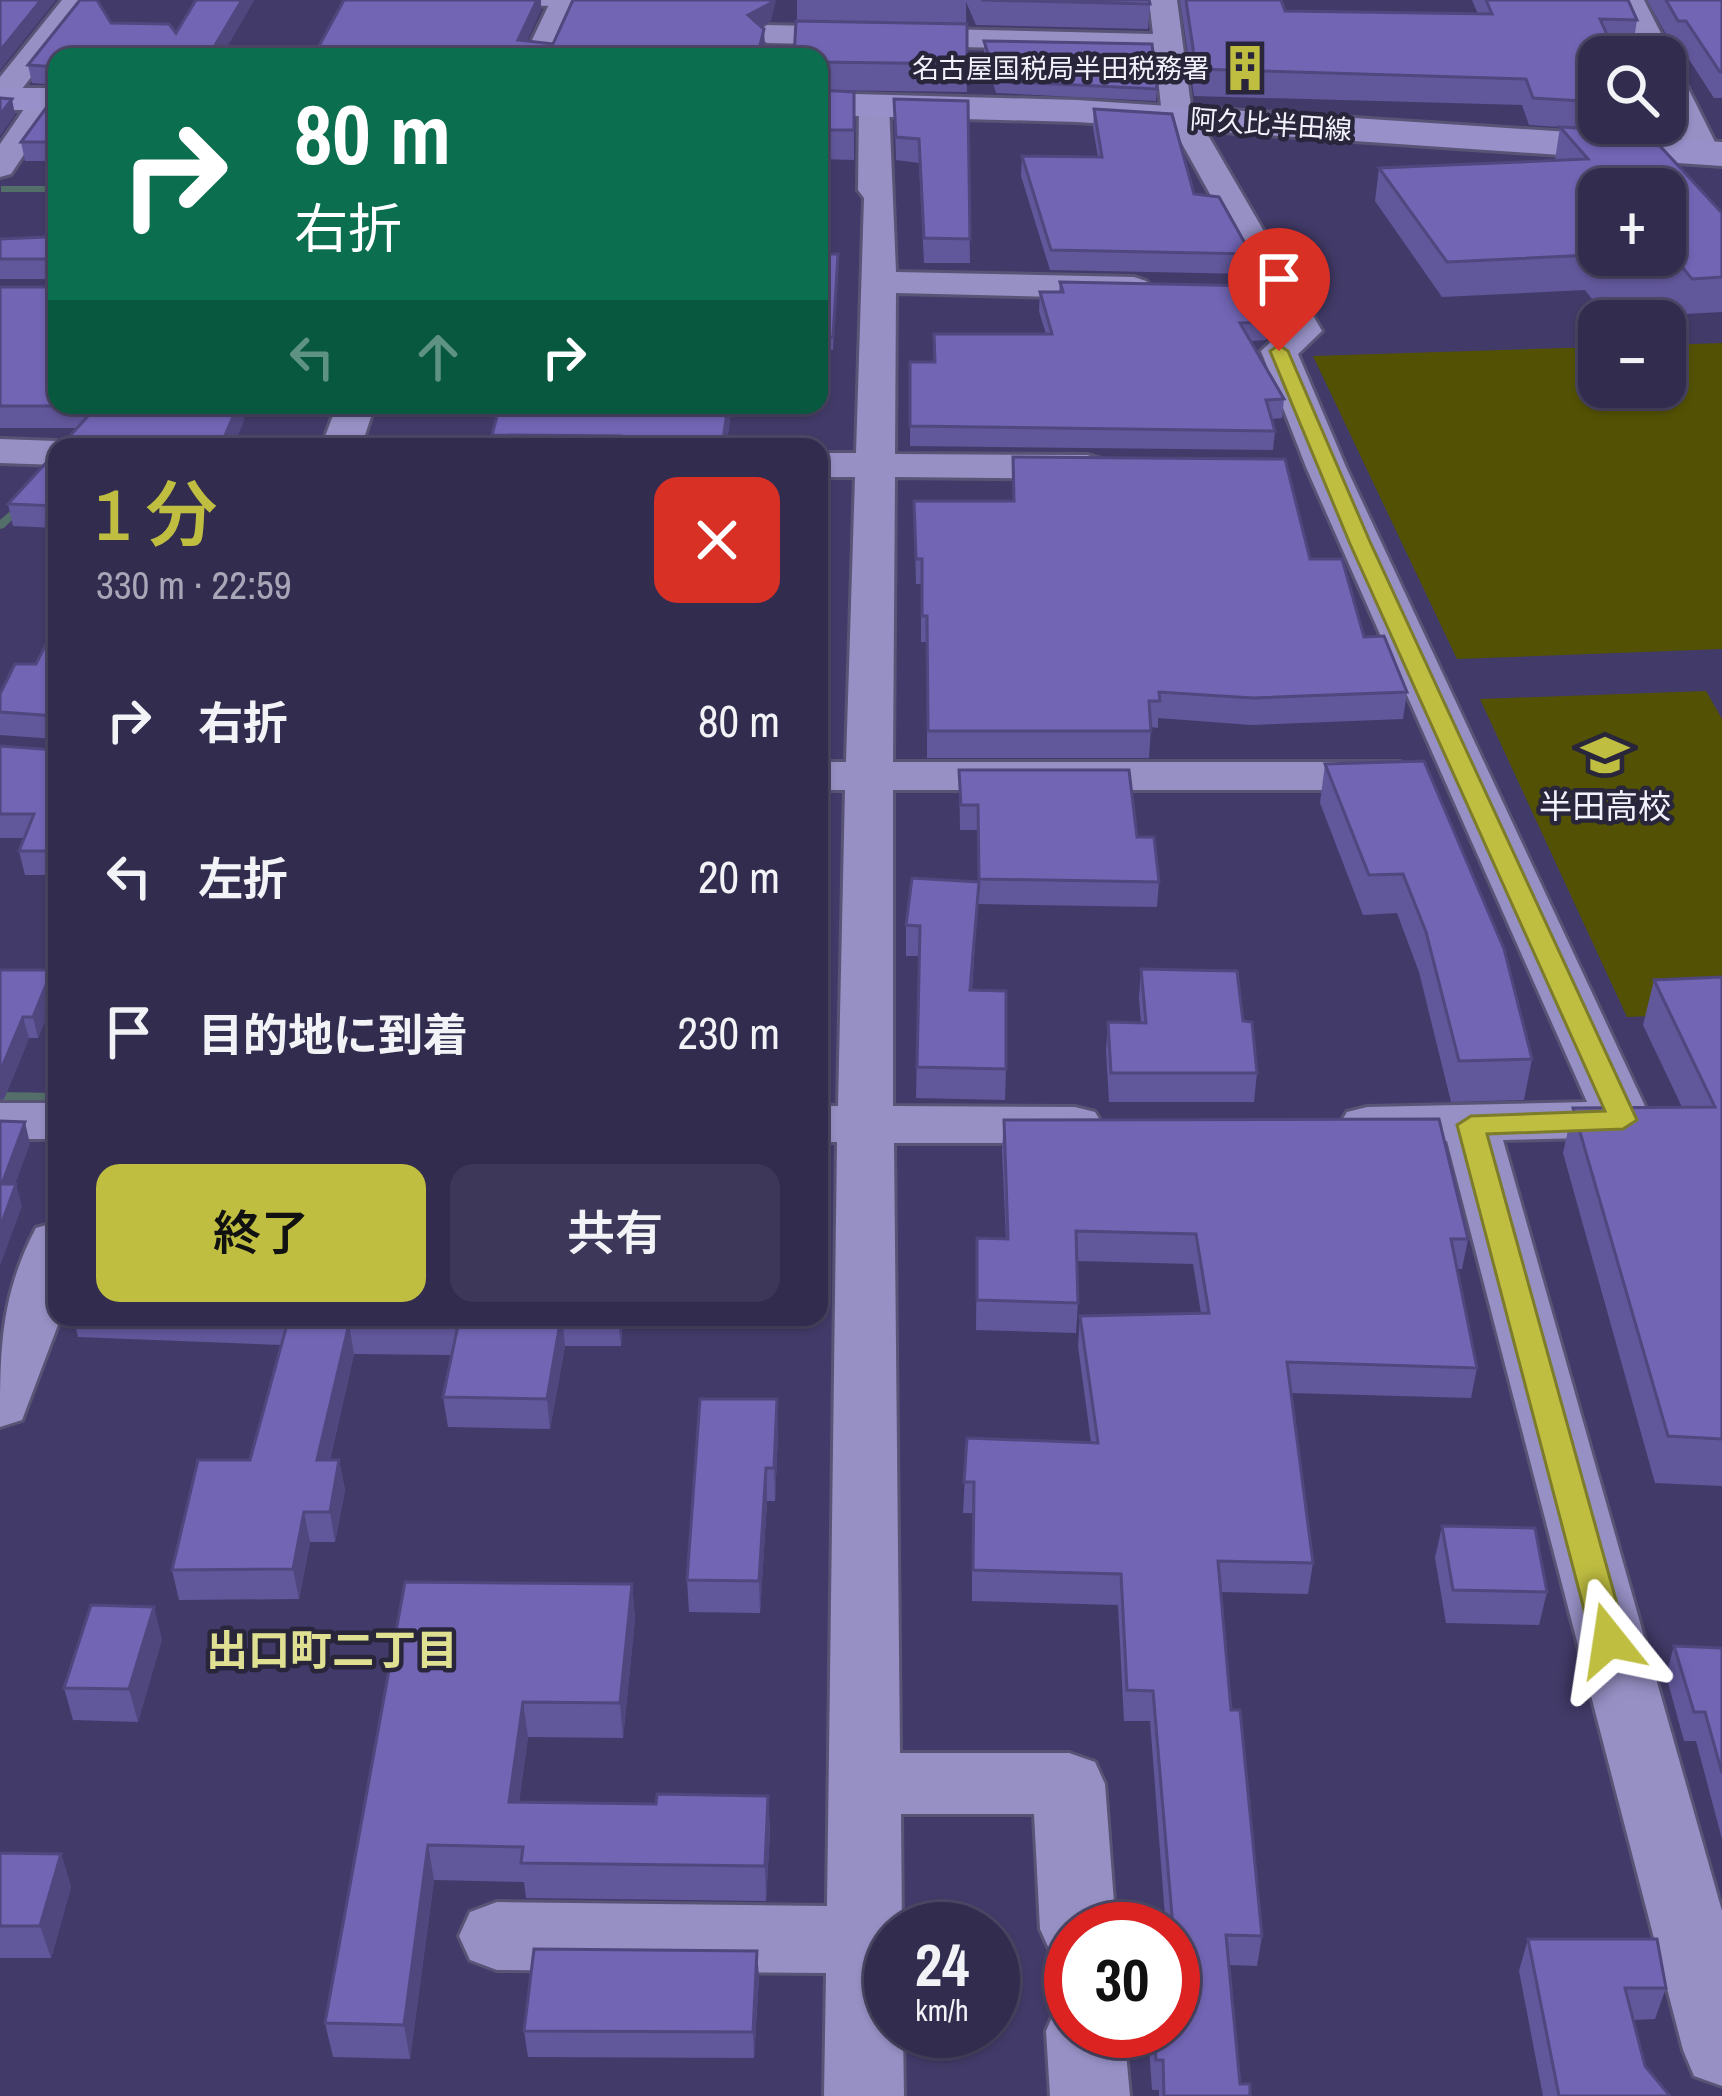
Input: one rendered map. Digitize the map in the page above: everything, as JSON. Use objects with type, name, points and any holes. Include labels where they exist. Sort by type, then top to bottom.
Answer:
[{"type":"main road","points":[[0,98],[48,99]]},
{"type":"main road","name":"阿久比半田線","points":[[828,104],[1184,118],[1713,153]]},
{"type":"street","points":[[0,98],[77,0]]},
{"type":"street","points":[[543,48],[565,0]]},
{"type":"street","points":[[975,38],[976,0]]},
{"type":"street","points":[[1163,0],[1176,106],[1304,331],[1279,351],[1464,776],[1623,1120],[1308,1125]]},
{"type":"street","points":[[1630,0],[1648,36]]},
{"type":"street","points":[[767,34],[1169,43]]},
{"type":"street","points":[[0,167],[48,104]]},
{"type":"street","points":[[864,2096],[864,1783],[842,1124],[842,942],[844,776],[874,466],[878,282],[874,104]]},
{"type":"street","points":[[1686,107],[1713,153]]},
{"type":"street","points":[[878,282],[1163,289]]},
{"type":"street","points":[[1234,290],[1281,290]]},
{"type":"street","points":[[0,451],[48,453]]},
{"type":"street","points":[[828,465],[1116,467]]},
{"type":"street","points":[[1279,466],[1326,466]]},
{"type":"street","points":[[844,776],[1464,776]]},
{"type":"street","points":[[0,1120],[48,1121]]},
{"type":"street","points":[[842,1124],[1122,1125]]},
{"type":"street","points":[[1471,1125],[1722,2050]]},
{"type":"street","points":[[0,1404],[35,1259]]},
{"type":"street","points":[[864,1783],[1069,1784],[1076,1902]]},
{"type":"street","points":[[497,1936],[863,1940]]},
{"type":"street","points":[[1087,2058],[1090,2096]]},
{"type":"lane","points":[[525,0],[565,0]]},
{"type":"shaded area","points":[[1722,343],[1722,649],[1457,659],[1313,356],[1578,348],[1578,408],[1686,408],[1686,344]]},
{"type":"shaded area","points":[[1706,691],[1722,719],[1722,1013],[1627,1017],[1480,699]]},
{"type":"building","points":[[0,0],[41,0],[0,51]]},
{"type":"building","points":[[80,0],[97,0],[111,23],[169,24],[176,33],[196,0],[242,0],[213,48],[48,48],[48,66],[28,65]]},
{"type":"building","points":[[344,0],[537,0],[518,40],[553,44],[573,0],[772,0],[748,15],[764,29],[759,48],[318,48]]},
{"type":"building","points":[[981,0],[1149,0],[1150,4]]},
{"type":"building","points":[[1186,0],[1281,0],[1285,11],[1492,14],[1486,0],[1628,0],[1637,20],[1600,19],[1608,36],[1578,36],[1578,101],[1533,98],[1526,79],[1196,69]]},
{"type":"building","points":[[1666,0],[1722,0],[1722,72],[1686,21],[1678,21]]},
{"type":"building","points":[[796,21],[967,24],[967,64],[828,62],[828,48],[794,48]]},
{"type":"building","points":[[984,41],[1152,44],[1157,89],[997,81]]},
{"type":"building","points":[[828,91],[854,92],[854,130],[828,130]]},
{"type":"building","points":[[0,98],[12,99],[0,115]]},
{"type":"building","points":[[894,99],[968,101],[970,239],[924,238],[919,139],[896,137]]},
{"type":"building","points":[[48,105],[48,142],[21,142]]},
{"type":"building","points":[[1094,109],[1172,114],[1194,194],[1219,197],[1251,254],[1051,250],[1022,156],[1102,157]]},
{"type":"building","points":[[1560,127],[1578,128],[1578,144],[1658,144],[1680,168],[1578,168],[1578,256],[1447,262],[1379,168],[1588,159]]},
{"type":"building","points":[[1686,174],[1722,213],[1722,277],[1692,279],[1686,272]]},
{"type":"building","points":[[48,231],[48,259],[0,259],[0,239],[44,237]]},
{"type":"building","points":[[828,254],[838,254],[833,337],[828,337]]},
{"type":"building","points":[[1060,282],[1261,286],[1268,322],[1240,323],[1284,399],[1266,400],[1275,431],[910,426],[910,362],[935,362],[934,334],[1052,334],[1040,292],[1063,292]]},
{"type":"building","points":[[0,287],[48,287],[48,406],[0,406]]},
{"type":"building","points":[[90,414],[234,414],[224,438],[68,438]]},
{"type":"building","points":[[498,414],[727,414],[723,438],[492,435]]},
{"type":"building","points":[[1013,457],[1285,459],[1310,559],[1342,559],[1364,637],[1384,636],[1407,692],[1253,698],[1159,692],[1160,701],[1149,701],[1151,731],[928,731],[927,616],[922,616],[922,559],[916,559],[914,501],[1014,501]]},
{"type":"building","points":[[48,461],[48,506],[8,504]]},
{"type":"building","points":[[48,640],[48,715],[0,712],[0,694],[15,664],[36,664]]},
{"type":"building","points":[[0,746],[48,749],[48,851],[19,851],[34,814],[0,814]]},
{"type":"building","points":[[1424,761],[1504,949],[1532,1059],[1459,1061],[1426,932],[1403,874],[1369,875],[1325,764]]},
{"type":"building","points":[[959,770],[1129,770],[1137,837],[1154,837],[1159,882],[979,879],[978,805],[961,805]]},
{"type":"building","points":[[912,878],[979,882],[970,990],[1006,991],[1006,1069],[917,1067],[920,926],[906,925]]},
{"type":"building","points":[[1141,969],[1237,971],[1243,1021],[1252,1022],[1257,1073],[1111,1073],[1108,1022],[1146,1023]]},
{"type":"building","points":[[0,970],[48,970],[33,1017],[23,1017],[0,1072]]},
{"type":"building","points":[[1722,977],[1722,1439],[1668,1436],[1573,1108],[1715,1107],[1654,980]]},
{"type":"building","points":[[1439,1119],[1468,1239],[1451,1239],[1477,1368],[1287,1362],[1313,1563],[1218,1561],[1231,1710],[1240,1710],[1262,1936],[1226,1935],[1240,2084],[1250,2084],[1250,2096],[1164,2096],[1163,2060],[1156,2058],[1200,2058],[1200,1902],[1171,1902],[1153,1691],[1127,1690],[1121,1574],[973,1570],[974,1482],[964,1482],[967,1438],[1098,1443],[1080,1316],[1209,1313],[1196,1234],[1076,1231],[1078,1303],[977,1300],[977,1238],[1008,1239],[1004,1120]]},
{"type":"building","points":[[0,1121],[25,1122],[2,1184],[16,1184],[0,1228]]},
{"type":"building","points":[[287,1326],[349,1326],[317,1460],[339,1460],[330,1512],[304,1512],[293,1569],[172,1570],[198,1460],[250,1460]]},
{"type":"building","points":[[458,1326],[559,1326],[547,1399],[443,1397]]},
{"type":"building","points":[[700,1399],[777,1399],[774,1468],[766,1468],[759,1581],[687,1580]]},
{"type":"building","points":[[1442,1526],[1535,1528],[1547,1592],[1453,1590]]},
{"type":"building","points":[[405,1582],[632,1584],[620,1703],[523,1702],[509,1802],[656,1804],[657,1794],[768,1796],[765,1866],[521,1863],[523,1847],[428,1845],[404,2025],[325,2023]]},
{"type":"building","points":[[91,1605],[154,1607],[129,1689],[64,1688]]},
{"type":"building","points":[[1674,1646],[1722,1648],[1722,1773],[1705,1712],[1694,1712]]},
{"type":"building","points":[[0,1853],[61,1854],[40,1926],[0,1926]]},
{"type":"building","points":[[1528,1939],[1657,1939],[1666,1988],[1625,1988],[1645,2066],[1670,2096],[1559,2096]]},
{"type":"building","points":[[534,1949],[757,1951],[753,2032],[524,2031]]},
{"type":"waterway","points":[[1,189],[48,189]]},
{"type":"waterway","points":[[0,526],[23,503]]},
{"type":"waterway","points":[[0,1097],[48,1098]]},
{"type":"place","name":"名古屋国税局半田税務署","points":[[1245,68]]},
{"type":"place","name":"半田高校","points":[[1605,755]]},
{"type":"district","name":"出口町二丁目","points":[[332,1650]]},
{"type":"route","points":[[1279,351],[1360,544],[1623,1120],[1471,1125],[1609,1640]]}]
